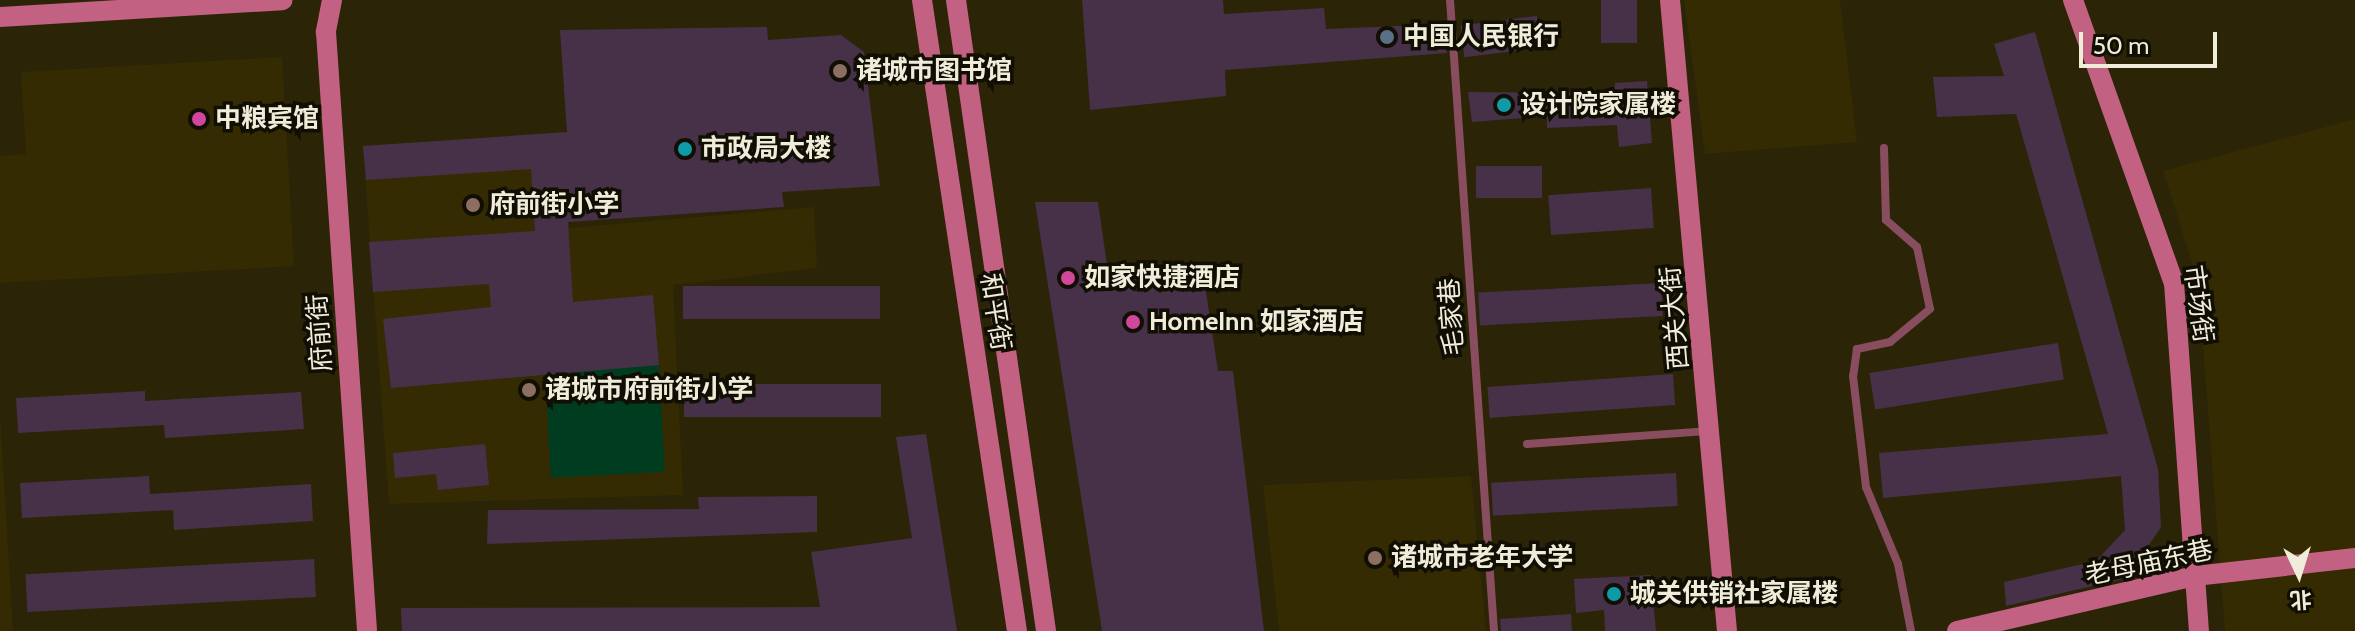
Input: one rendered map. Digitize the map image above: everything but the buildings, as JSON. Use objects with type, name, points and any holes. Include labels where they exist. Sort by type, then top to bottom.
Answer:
[{"type":"street","points":[[0,17],[282,0]]},
{"type":"street","name":"府前街","points":[[314,0],[326,32]]},
{"type":"street","name":"府前街","points":[[332,0],[326,32],[367,631]]},
{"type":"street","name":"和平街","points":[[922,0],[1017,631]]},
{"type":"street","name":"和平街","points":[[956,0],[1046,631]]},
{"type":"street","name":"西关大街","points":[[1670,0],[1727,631]]},
{"type":"street","name":"市场街","points":[[2073,0],[2174,283],[2199,631]]},
{"type":"street","name":"老母庙东巷","points":[[1957,631],[2195,576],[2355,558]]},
{"type":"lane","name":"毛家巷","points":[[1450,0],[1494,631]]},
{"type":"lane","points":[[1884,148],[1886,220],[1917,247],[1930,309],[1890,342],[1857,349],[1853,376],[1866,487],[1898,564],[1911,631]]},
{"type":"lane","points":[[1527,444],[1711,431]]},
{"type":"shaded area","points":[[1684,0],[1840,0],[1857,142],[1705,154]]},
{"type":"shaded area","points":[[282,57],[294,266],[0,283],[0,156],[26,154],[21,72]]},
{"type":"shaded area","points":[[2355,119],[2355,631],[2225,631],[2198,281],[2163,171]]},
{"type":"shaded area","name":"诸城市府前街小学","points":[[562,133],[569,228],[814,207],[817,268],[673,285],[683,495],[389,504],[363,146]]},
{"type":"shaded area","points":[[0,415],[13,631],[0,631]]},
{"type":"shaded area","name":"诸城市老年大学","points":[[1471,476],[1486,631],[1279,631],[1263,485]]},
{"type":"green space","points":[[659,365],[665,472],[551,478],[545,371]]},
{"type":"place","name":"中国人民银行","points":[[1387,37]]},
{"type":"place","name":"诸城市图书馆","points":[[840,71]]},
{"type":"place","name":"设计院家属楼","points":[[1504,105]]},
{"type":"place","name":"中粮宾馆","points":[[199,119]]},
{"type":"place","name":"市政局大楼","points":[[685,149]]},
{"type":"place","name":"府前街小学","points":[[473,205]]},
{"type":"place","name":"如家快捷酒店","points":[[1068,278]]},
{"type":"place","name":"HomeInn 如家酒店","points":[[1133,322]]},
{"type":"place","name":"诸城市府前街小学","points":[[529,390]]},
{"type":"place","name":"诸城市老年大学","points":[[1375,558]]},
{"type":"place","name":"城关供销社家属楼","points":[[1614,594]]}]
